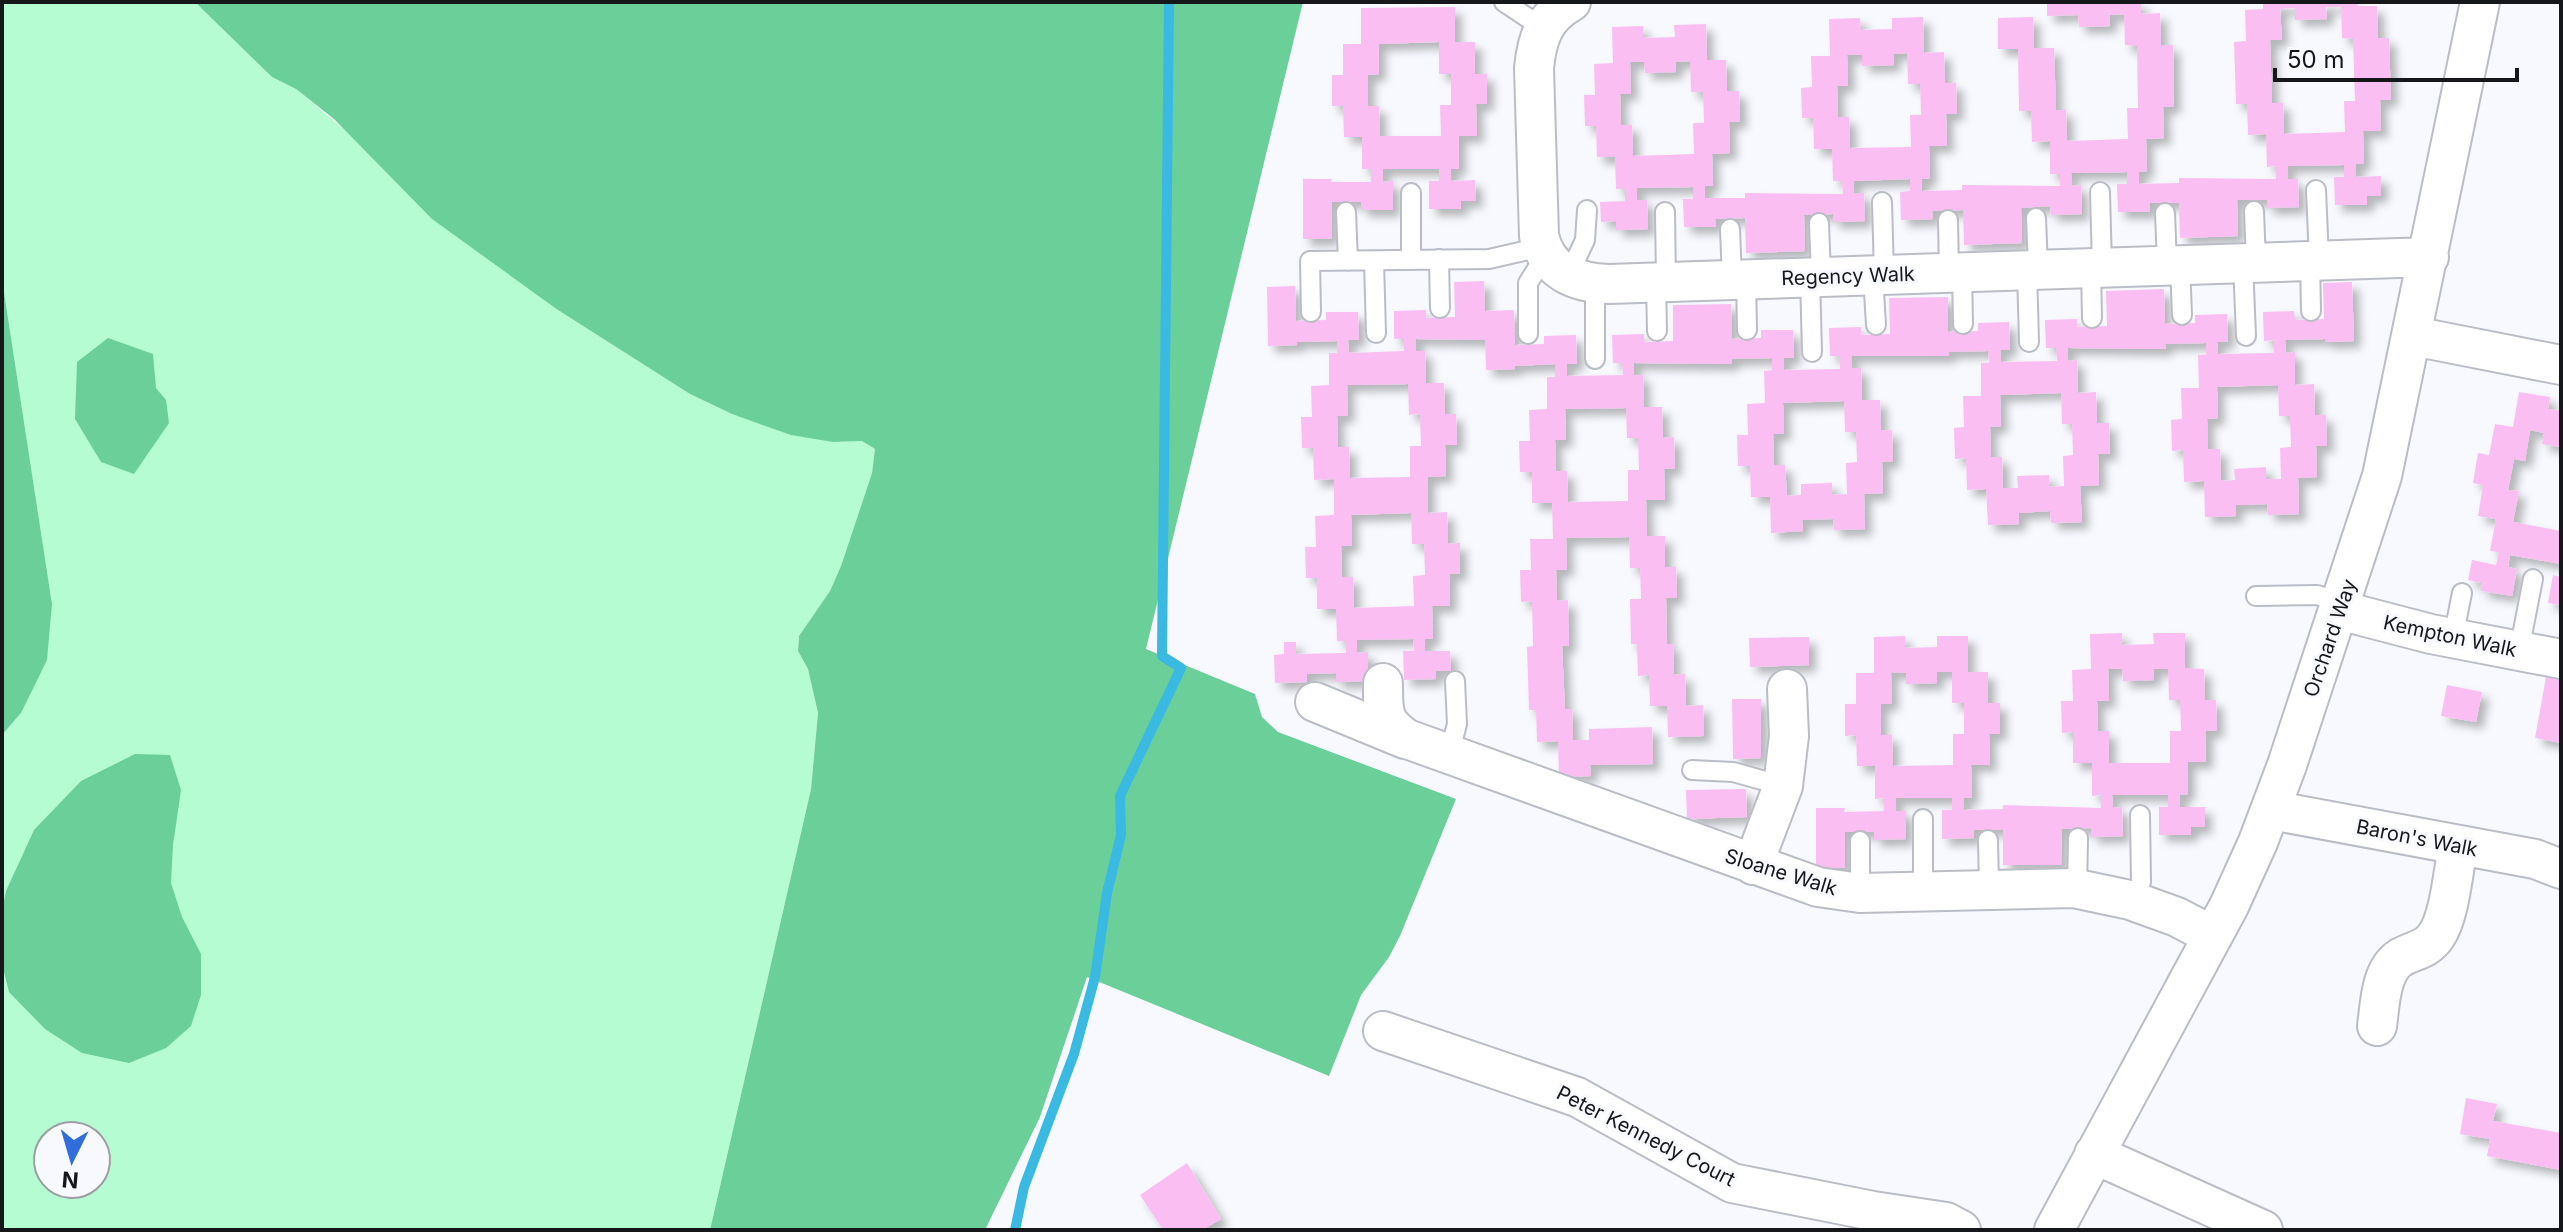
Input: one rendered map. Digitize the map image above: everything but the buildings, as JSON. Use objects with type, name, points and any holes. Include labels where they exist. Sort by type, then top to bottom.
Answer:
[{"type":"street","name":"Orchard Way","points":[[2054,1230],[2213,936],[2242,879],[2271,810],[2382,476],[2480,2]]},
{"type":"street","points":[[1557,10],[1536,51],[1534,68],[1562,265]]},
{"type":"street","name":"Regency Walk","points":[[1562,265],[1661,282],[2429,257]]},
{"type":"street","points":[[2413,336],[2561,365]]},
{"type":"street","name":"Kempton Walk","points":[[2340,606],[2453,638],[2561,659]]},
{"type":"street","points":[[1383,683],[1386,717],[1391,728],[1407,739]]},
{"type":"street","points":[[1753,865],[1783,786],[1789,736],[1787,689]]},
{"type":"street","name":"Sloane Walk","points":[[1315,702],[1449,755],[1818,887],[1860,893],[1989,888],[2077,889],[2135,902],[2177,917],[2213,936]]},
{"type":"street","name":"Baron's Walk","points":[[2271,810],[2535,859],[2561,869]]},
{"type":"street","points":[[2377,1026],[2385,979],[2392,965],[2401,957],[2422,950],[2434,940],[2441,928],[2458,847]]},
{"type":"street","name":"Peter Kennedy Court","points":[[1383,1031],[1577,1097],[1732,1183],[1946,1222],[1961,1230]]},
{"type":"street","points":[[2094,1154],[2263,1230]]},
{"type":"lane","points":[[1504,2],[1557,10]]},
{"type":"lane","points":[[2311,311],[2316,190]]},
{"type":"lane","points":[[2092,318],[2100,192]]},
{"type":"lane","points":[[1411,193],[1411,259]]},
{"type":"lane","points":[[1876,325],[1882,202]]},
{"type":"lane","points":[[1528,334],[1528,283],[1562,265],[1585,240],[1587,210]]},
{"type":"lane","points":[[2246,336],[2254,211]]},
{"type":"lane","points":[[1346,212],[1348,261]]},
{"type":"lane","points":[[1657,331],[1665,212]]},
{"type":"lane","points":[[2165,213],[2182,315]]},
{"type":"lane","points":[[2029,342],[2036,218]]},
{"type":"lane","points":[[1948,220],[1963,324]]},
{"type":"lane","points":[[1812,352],[1819,223]]},
{"type":"lane","points":[[1730,229],[1747,330]]},
{"type":"lane","points":[[1439,259],[1440,308]]},
{"type":"lane","points":[[1311,312],[1310,261],[1489,259],[1562,265]]},
{"type":"lane","points":[[1374,261],[1376,333]]},
{"type":"lane","points":[[1562,265],[1595,359]]},
{"type":"lane","points":[[2519,651],[2533,579]]},
{"type":"lane","points":[[2453,638],[2462,593]]},
{"type":"lane","points":[[2256,596],[2317,595],[2340,606]]},
{"type":"lane","points":[[1449,755],[1457,724],[1455,681]]},
{"type":"lane","points":[[1692,770],[1733,772],[1783,786]]},
{"type":"lane","points":[[2135,902],[2141,882],[2140,815]]},
{"type":"lane","points":[[1923,819],[1923,891]]},
{"type":"lane","points":[[2077,889],[2078,838]]},
{"type":"lane","points":[[1988,840],[1989,888]]},
{"type":"lane","points":[[1860,841],[1860,893]]},
{"type":"green space","points":[[2,2],[195,2],[272,77],[296,89],[558,310],[690,394],[732,414],[833,442],[862,441],[875,449],[872,473],[841,566],[830,591],[799,636],[798,651],[808,669],[818,713],[811,789],[710,1230],[2,1230],[2,735],[21,713],[52,604],[2,279]]},
{"type":"green space","points":[[195,2],[1303,2],[1146,649],[1255,694],[1262,717],[1278,732],[1456,799],[1400,936],[1389,957],[1361,995],[1329,1076],[1087,977],[1040,1117],[985,1230],[710,1230],[811,789],[818,713],[808,669],[798,651],[799,636],[830,591],[841,566],[872,473],[875,449],[862,441],[833,442],[791,435],[732,414],[690,394],[558,310],[432,219],[334,119],[296,89],[272,77]]},
{"type":"green space","points":[[2,279],[52,604],[47,660],[21,713],[2,735]]},
{"type":"green space","points":[[108,338],[153,354],[156,388],[166,400],[169,423],[134,474],[101,462],[75,419],[77,362]]},
{"type":"green space","points":[[135,754],[170,755],[181,790],[171,883],[182,917],[201,954],[201,995],[191,1026],[166,1048],[129,1063],[82,1053],[45,1029],[9,992],[2,964],[2,911],[6,891],[34,830],[81,781]]},
{"type":"waterway","points":[[1015,1230],[1024,1187],[1074,1054],[1095,977],[1107,893],[1121,835],[1120,796],[1181,668],[1162,656],[1169,2]]}]
